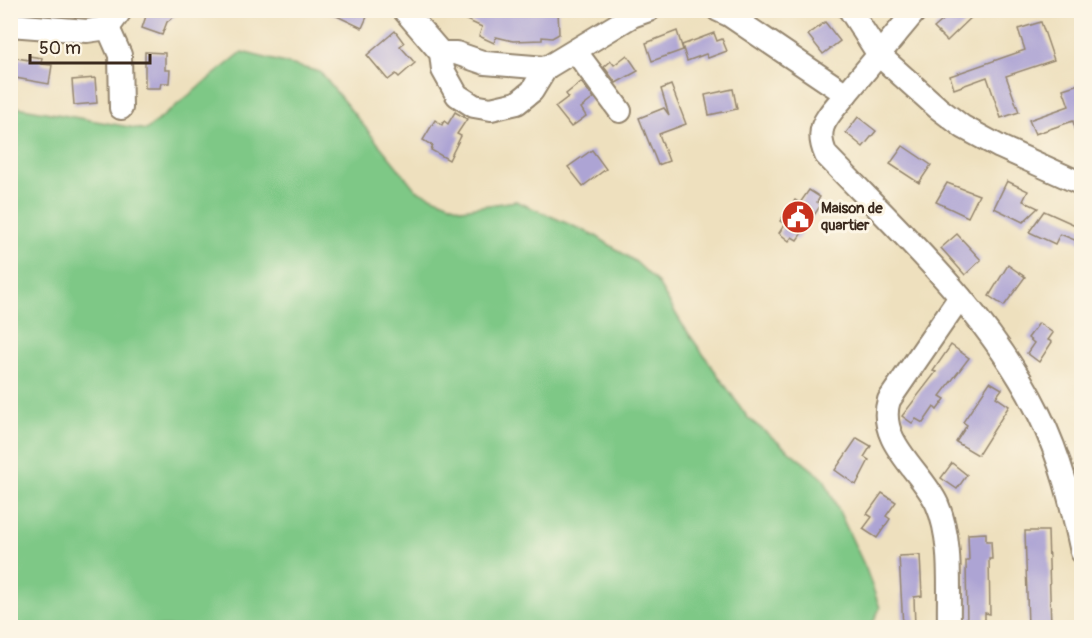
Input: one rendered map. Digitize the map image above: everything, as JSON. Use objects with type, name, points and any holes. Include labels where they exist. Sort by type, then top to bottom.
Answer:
[{"type":"street","points":[[404,10],[441,52],[443,70],[457,94],[474,105],[491,109],[517,103],[532,91],[546,68],[576,52],[614,26],[649,10]]},
{"type":"street","points":[[718,10],[729,15],[846,94]]},
{"type":"street","points":[[916,10],[822,124],[820,141],[826,155],[960,297],[1009,361],[1039,414],[1061,465],[1082,552]]},
{"type":"street","points":[[853,14],[897,33]]},
{"type":"street","points":[[853,14],[879,55],[963,127],[1034,164],[1082,184]]},
{"type":"street","points":[[10,25],[87,31],[115,19],[120,55],[121,108]]},
{"type":"street","points":[[897,33],[904,78]]},
{"type":"street","points":[[441,52],[456,53],[485,63],[546,68]]},
{"type":"street","points":[[576,52],[620,111]]},
{"type":"street","points":[[949,627],[946,530],[936,503],[890,435],[884,416],[889,400],[960,297]]},
{"type":"green space","points":[[242,52],[320,72],[416,190],[462,209],[516,201],[596,236],[636,262],[657,282],[682,324],[748,418],[824,479],[866,569],[880,608],[871,627],[11,627],[11,106],[146,130]]},
{"type":"building","points":[[148,10],[182,10],[167,22],[162,35],[142,28]]},
{"type":"building","points":[[324,10],[370,10],[362,28]]},
{"type":"building","points":[[444,10],[558,11],[559,34],[552,38],[542,37],[542,40],[513,41],[496,37],[494,43],[479,36],[482,27]]},
{"type":"building","points":[[955,10],[979,10],[947,41],[934,28]]},
{"type":"building","points":[[825,22],[840,41],[823,54],[808,35]]},
{"type":"building","points":[[1041,22],[1054,60],[1006,76],[1019,112],[1001,118],[987,77],[954,89],[950,76],[1025,50],[1018,29]]},
{"type":"building","points":[[395,31],[404,43],[400,46],[415,63],[399,77],[396,74],[388,80],[367,55]]},
{"type":"building","points":[[677,31],[683,50],[652,61],[646,43]]},
{"type":"building","points":[[714,33],[717,41],[722,39],[727,51],[708,58],[706,54],[687,61],[682,45]]},
{"type":"building","points":[[145,52],[165,53],[165,70],[170,70],[169,83],[161,83],[160,88],[145,88]]},
{"type":"building","points":[[627,55],[638,71],[616,83],[604,67],[611,61],[614,65]]},
{"type":"building","points":[[29,56],[42,58],[41,64],[52,65],[49,84],[10,77],[10,57],[29,60]]},
{"type":"building","points":[[95,78],[97,103],[74,105],[72,80]]},
{"type":"building","points":[[581,82],[594,98],[581,108],[586,116],[571,127],[555,107],[568,97],[566,94]]},
{"type":"building","points":[[1082,83],[1082,137],[1078,138],[1073,121],[1035,134],[1029,120],[1069,106],[1063,89]]},
{"type":"building","points":[[671,85],[686,124],[659,134],[669,161],[658,165],[639,118],[664,108],[669,115],[661,89]]},
{"type":"building","points":[[733,89],[737,109],[709,115],[705,95]]},
{"type":"building","points":[[455,112],[467,119],[457,134],[461,136],[449,160],[431,150],[433,146],[423,140],[435,120],[442,125],[444,121],[448,124]]},
{"type":"building","points":[[858,117],[876,131],[863,147],[846,133]]},
{"type":"building","points":[[903,146],[931,165],[919,183],[890,164]]},
{"type":"building","points":[[592,150],[606,169],[583,186],[568,167]]},
{"type":"building","points":[[1007,181],[1028,191],[1023,201],[1038,208],[1023,222],[994,208]]},
{"type":"building","points":[[947,183],[979,195],[968,217],[936,202]]},
{"type":"building","name":"Maison de quartier","points":[[809,190],[820,197],[817,202],[821,205],[797,240],[792,237],[789,241],[779,233],[785,224],[780,221],[795,200],[800,203]]},
{"type":"building","points":[[1044,211],[1082,228],[1082,243],[1060,234],[1055,244],[1029,232]]},
{"type":"building","points":[[957,234],[981,260],[965,275],[941,248]]},
{"type":"building","points":[[1008,265],[1025,277],[1004,306],[989,296]]},
{"type":"building","points":[[1039,323],[1053,333],[1048,340],[1052,342],[1039,362],[1027,353],[1034,343],[1028,338]]},
{"type":"building","points":[[951,345],[969,358],[940,396],[945,399],[937,410],[934,407],[923,423],[916,419],[912,423],[902,416],[936,372],[933,371]]},
{"type":"building","points":[[990,382],[1002,389],[996,397],[1009,406],[978,455],[956,442],[967,425],[963,422]]},
{"type":"building","points":[[857,438],[871,446],[864,457],[869,460],[856,485],[835,470]]},
{"type":"building","points":[[952,463],[967,475],[957,489],[941,478]]},
{"type":"building","points":[[882,493],[896,502],[886,516],[890,519],[877,538],[863,529],[872,517],[867,514]]},
{"type":"building","points":[[1025,531],[1048,531],[1051,627],[1028,627]]},
{"type":"building","points":[[986,533],[986,541],[991,541],[992,559],[989,559],[990,614],[985,613],[985,627],[967,627],[968,534]]},
{"type":"building","points":[[920,555],[922,596],[914,597],[915,627],[903,627],[899,556]]},
{"type":"place","name":"Maison de quartier","points":[[798,217]]}]
